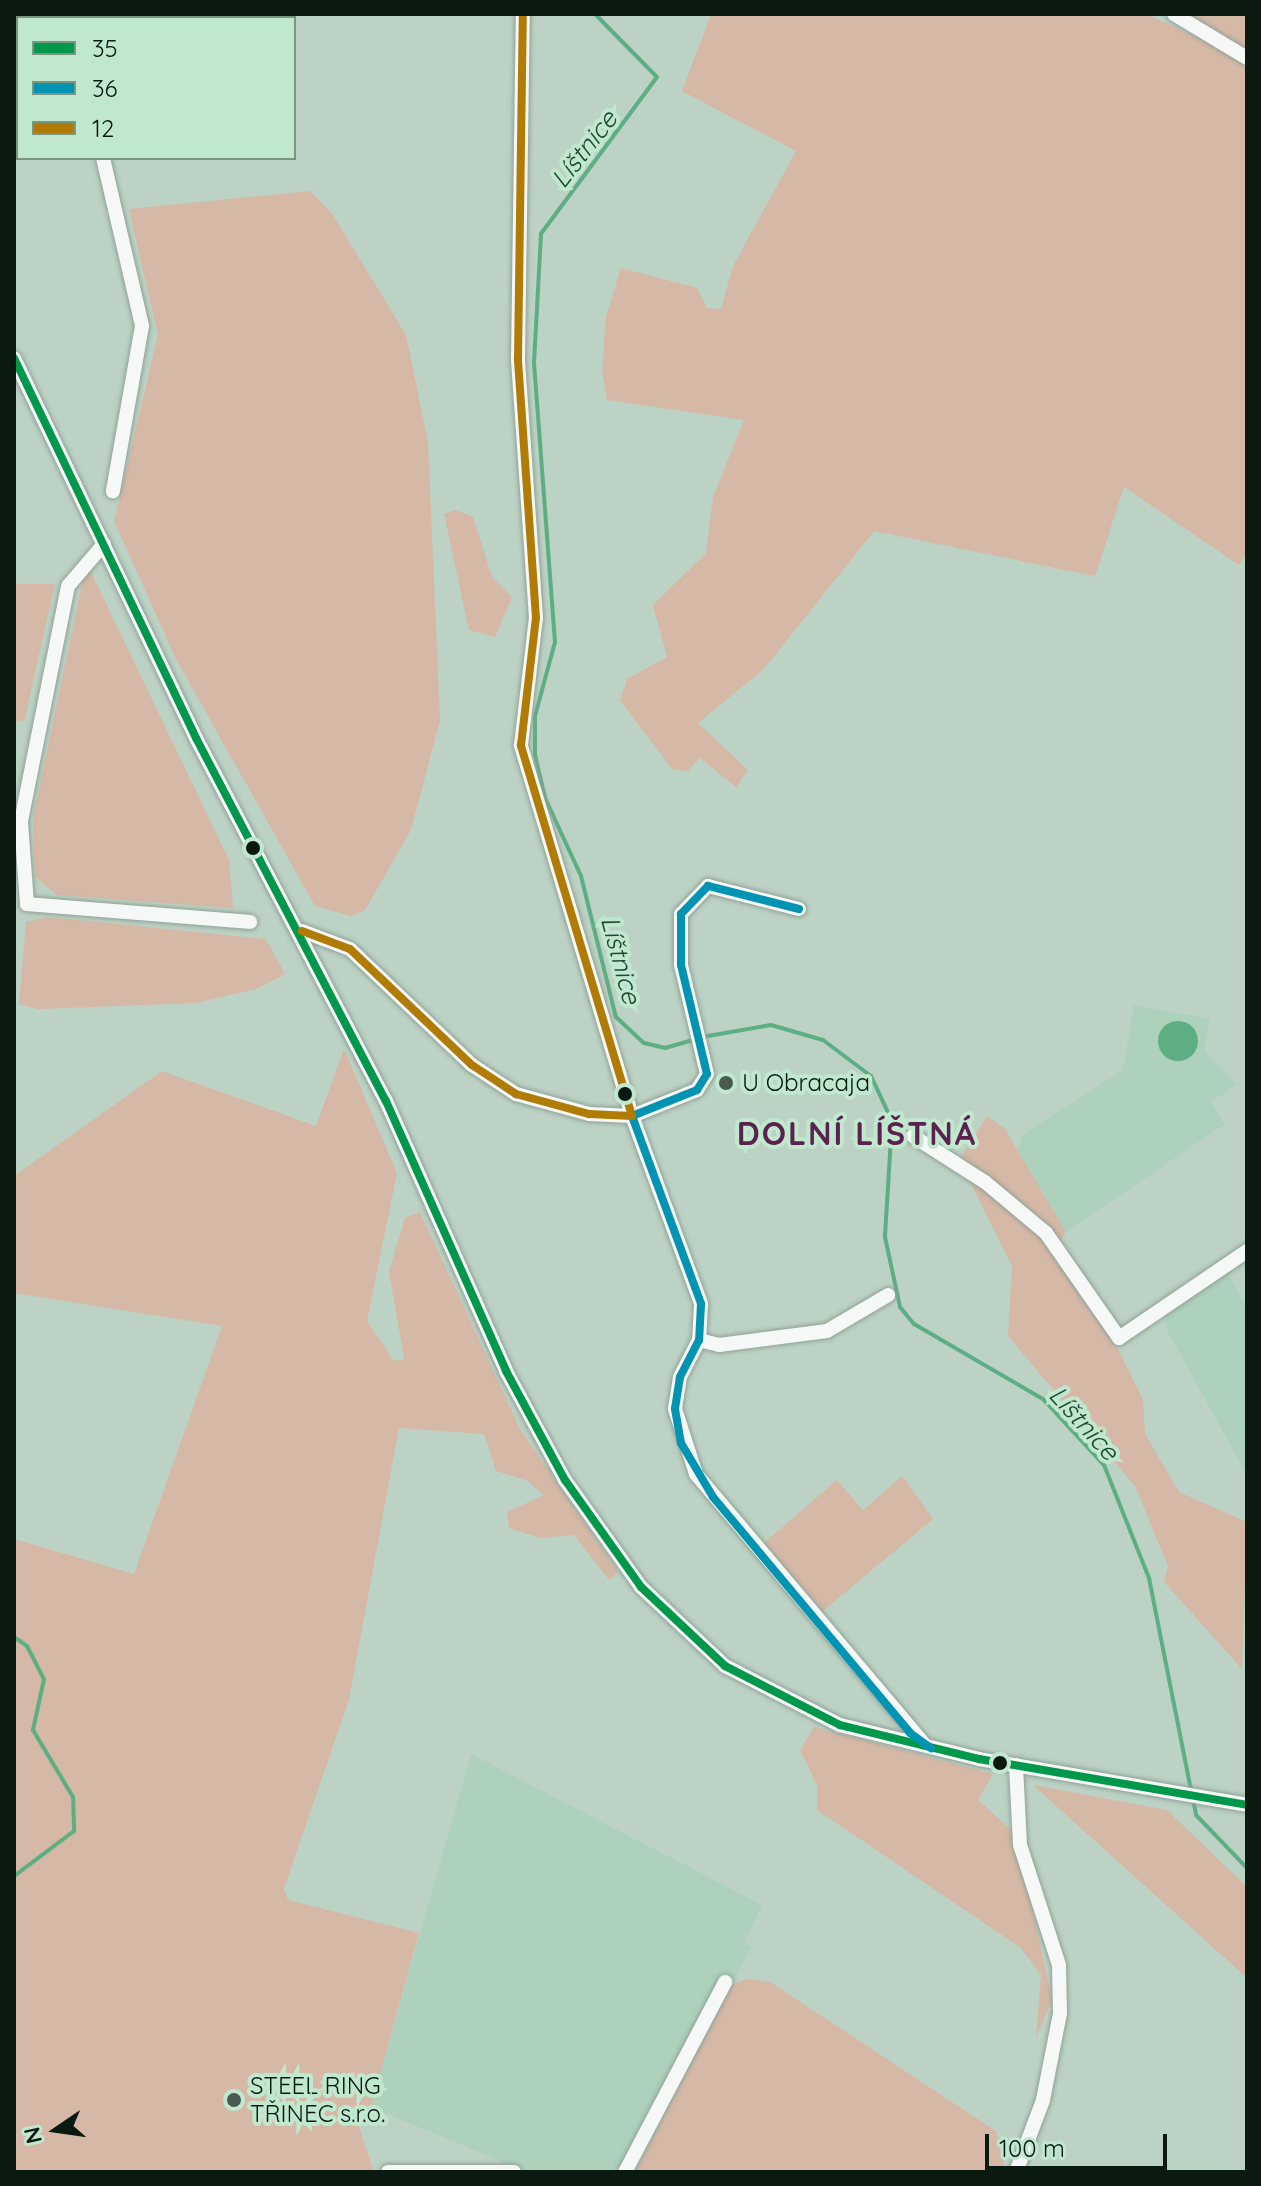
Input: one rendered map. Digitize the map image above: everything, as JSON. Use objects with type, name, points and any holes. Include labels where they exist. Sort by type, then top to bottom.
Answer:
[{"type":"street","points":[[523,14],[518,359],[536,618],[521,745],[632,1116],[701,1304],[699,1340],[680,1377],[675,1409],[696,1474],[910,1733],[932,1749]]},
{"type":"street","points":[[1174,14],[1247,58]]},
{"type":"street","points":[[103,160],[142,326],[113,491]]},
{"type":"street","points":[[14,358],[196,738],[302,931],[506,1371],[614,1552],[665,1614],[725,1666],[786,1703],[885,1737],[1016,1765],[1247,1805]]},
{"type":"street","points":[[104,544],[68,586],[21,822],[27,904],[250,922]]},
{"type":"street","points":[[302,931],[350,949],[472,1065],[516,1094],[589,1114],[632,1116],[697,1090],[707,1074],[704,1048],[681,965],[681,914],[708,886],[799,909]]},
{"type":"street","points":[[913,1136],[985,1182],[1046,1233],[1119,1338],[1247,1251]]},
{"type":"street","points":[[699,1340],[719,1345],[827,1331],[888,1295]]},
{"type":"street","points":[[1016,1765],[1020,1845],[1059,1965],[1060,2013],[1043,2100],[1016,2172]]},
{"type":"street","points":[[625,2172],[725,1982]]},
{"type":"street","points":[[388,2172],[514,2172]]},
{"type":"shaded area","points":[[14,14],[34,16],[16,16],[14,144]]},
{"type":"shaded area","points":[[711,14],[1146,14],[1230,52],[1191,22],[1192,14],[1247,14],[1247,553],[1239,565],[1124,487],[1095,576],[874,531],[764,669],[698,723],[748,770],[736,787],[700,758],[688,771],[672,769],[620,700],[627,679],[667,657],[653,605],[706,553],[713,497],[744,420],[607,400],[602,372],[606,317],[621,268],[697,288],[707,308],[721,309],[733,266],[796,151],[682,91]]},
{"type":"shaded area","points":[[310,191],[333,215],[406,335],[428,442],[440,720],[411,830],[365,910],[351,916],[315,906],[177,661],[114,521],[158,335],[129,209]]},
{"type":"shaded area","points":[[455,510],[473,517],[492,577],[512,597],[495,637],[469,630],[444,514]]},
{"type":"shaded area","points":[[91,572],[229,860],[233,908],[57,895],[35,877],[33,818],[84,575]]},
{"type":"shaded area","points":[[14,584],[55,584],[24,722],[14,720]]},
{"type":"shaded area","points":[[48,917],[266,939],[285,974],[256,989],[196,1003],[38,1009],[19,1004],[26,922]]},
{"type":"shaded area","points":[[1134,1005],[1210,1019],[1204,1051],[1237,1084],[1211,1102],[1225,1124],[1066,1232],[1017,1155],[1022,1135],[1123,1070]]},
{"type":"shaded area","points":[[1178,1021],[1192,1027],[1198,1041],[1192,1055],[1178,1061],[1164,1055],[1158,1041],[1164,1027]]},
{"type":"shaded area","points":[[344,1049],[397,1173],[367,1321],[394,1361],[404,1359],[389,1271],[405,1218],[420,1212],[520,1429],[618,1572],[609,1580],[574,1535],[540,1538],[509,1528],[507,1512],[544,1495],[526,1480],[496,1471],[484,1434],[399,1428],[349,1699],[284,1889],[288,1900],[419,1933],[371,2107],[354,2111],[374,2172],[14,2172],[14,1539],[134,1574],[222,1326],[14,1293],[14,1176],[162,1071],[316,1126]]},
{"type":"shaded area","points":[[987,1116],[1005,1129],[1066,1232],[1056,1250],[1115,1343],[1143,1400],[1145,1434],[1179,1492],[1247,1522],[1242,1669],[1164,1582],[1168,1566],[1135,1486],[1008,1336],[1012,1266],[959,1160]]},
{"type":"shaded area","points":[[1228,1274],[1247,1309],[1247,1475],[1166,1328],[1166,1314]]},
{"type":"shaded area","points":[[902,1476],[933,1519],[823,1611],[764,1543],[837,1480],[863,1510]]},
{"type":"shaded area","points":[[814,1727],[993,1774],[978,1800],[1016,1834],[1052,1999],[1036,2038],[1041,1975],[1021,1948],[817,1810],[817,1785],[800,1750]]},
{"type":"shaded area","points":[[471,1754],[762,1905],[744,1943],[751,1947],[635,2172],[499,2172],[503,2162],[371,2107]]},
{"type":"shaded area","points":[[1033,1785],[1167,1810],[1247,1887],[1247,1978]]},
{"type":"shaded area","points":[[747,1979],[770,1982],[996,2131],[1006,2172],[635,2172],[731,1985]]},
{"type":"waterway","name":"Líštnice","points":[[595,14],[657,77],[541,234],[534,363],[555,642],[535,716],[535,755],[545,798],[581,876],[616,1017],[644,1043],[665,1048],[693,1040]]},
{"type":"waterway","name":"Líštnice","points":[[702,1037],[771,1025],[823,1040],[871,1076],[892,1121],[885,1237],[900,1307],[914,1324],[1043,1399],[1104,1465],[1149,1578],[1191,1791]]},
{"type":"waterway","points":[[14,1637],[27,1646],[44,1679],[33,1730],[73,1797],[74,1831],[14,1876]]},
{"type":"waterway","name":"Líštnice","points":[[1193,1799],[1196,1815],[1247,1868]]},
{"type":"waterway","points":[[14,2022],[14,2028]]},
{"type":"transit line","name":"12","points":[[302,931],[350,949],[472,1065],[516,1094],[589,1114],[632,1116],[521,745],[536,618],[518,359],[523,14]]},
{"type":"transit line","name":"35","points":[[14,358],[196,738],[386,1101],[506,1371],[565,1480],[641,1587],[725,1666],[840,1725],[979,1759],[1247,1805]]},
{"type":"transit line","name":"36","points":[[799,909],[708,886],[681,914],[681,965],[707,1074],[697,1090],[632,1116],[701,1304],[699,1340],[680,1377],[675,1409],[681,1443],[713,1497],[910,1733],[931,1748]]},
{"type":"place","name":"U Obracaja","points":[[726,1083]]},
{"type":"place","name":"STEEL RING TŘINEC s.r.o.","points":[[234,2100]]},
{"type":"district","name":"DOLNÍ LÍŠTNÁ","points":[[857,1133]]}]
